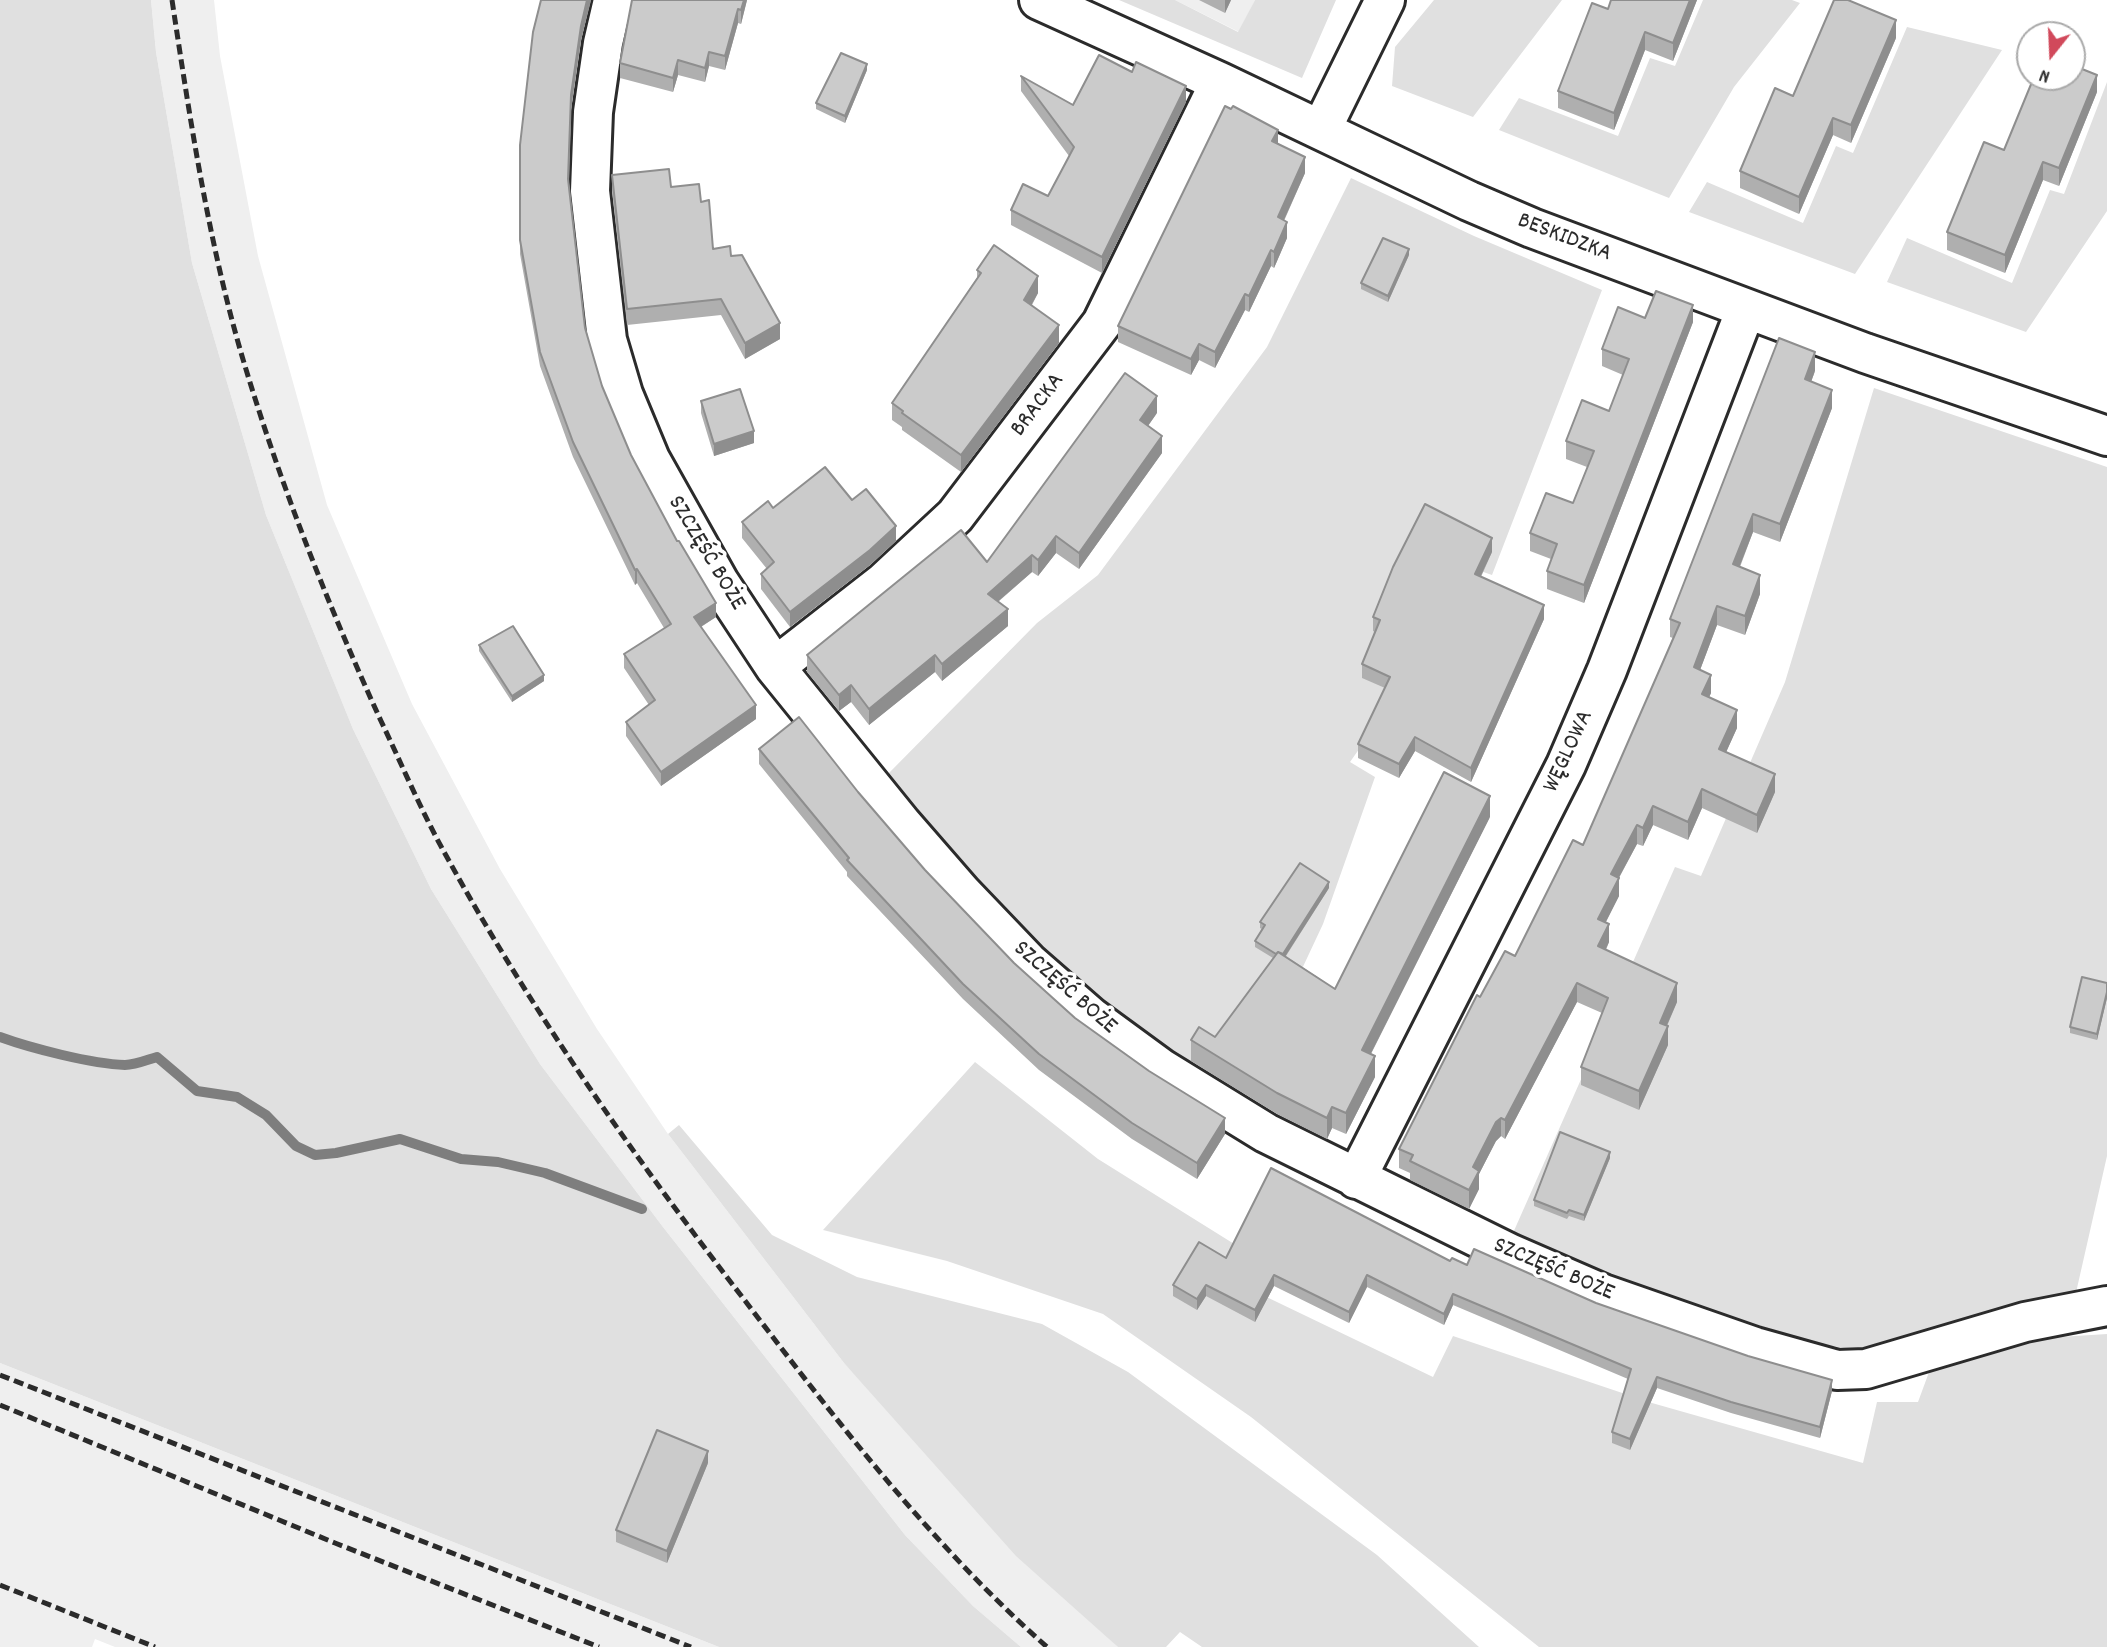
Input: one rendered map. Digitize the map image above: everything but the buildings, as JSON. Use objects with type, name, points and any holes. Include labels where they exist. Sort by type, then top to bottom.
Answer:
[{"type":"street","name":"SZCZĘŚĆ BOŻE","points":[[613,0],[603,43],[593,112],[590,191],[607,340],[623,394],[650,459],[719,582],[775,667],[902,824],[962,893],[1028,962],[1091,1017],[1162,1069],[1266,1133],[1511,1254],[1603,1294],[1755,1347],[1837,1370],[1866,1369],[2025,1322],[2107,1306]]},
{"type":"street","name":"BESKIDZKA","points":[[1039,0],[1532,228],[1878,357],[2107,436]]},
{"type":"street","points":[[1321,130],[1385,0]]},
{"type":"street","name":"BRACKA","points":[[775,667],[884,582],[955,516],[1102,324],[1220,82]]},
{"type":"street","name":"WĘGLOWA","points":[[1356,1179],[1566,765],[1612,657],[1746,309]]},
{"type":"shaded area","points":[[0,0],[151,0],[156,52],[192,263],[266,515],[353,729],[431,889],[540,1064],[663,1227],[905,1535],[973,1606],[1021,1647],[719,1647],[0,1363]]},
{"type":"shaded area","points":[[151,0],[214,0],[220,56],[258,256],[327,505],[412,704],[500,869],[597,1029],[668,1134],[844,1363],[1118,1647],[1021,1647],[973,1606],[905,1535],[663,1227],[540,1064],[431,889],[353,729],[266,515],[192,263],[156,52]]},
{"type":"shaded area","points":[[1119,0],[1175,0],[1238,32],[1255,0],[1336,0],[1302,78]]},
{"type":"shaded area","points":[[1175,0],[1255,0],[1239,32]]},
{"type":"shaded area","points":[[1434,0],[1562,0],[1473,117],[1392,86],[1395,47]]},
{"type":"shaded area","points":[[1703,0],[1792,0],[1800,3],[1734,87],[1669,198],[1499,130],[1519,98],[1618,136],[1650,58],[1675,66]]},
{"type":"shaded area","points":[[1907,27],[2002,50],[1855,274],[1689,212],[1707,182],[1803,223],[1836,146],[1853,153]]},
{"type":"shaded area","points":[[2107,82],[2107,211],[2026,332],[1887,282],[1907,238],[2012,283],[2050,190],[2064,194]]},
{"type":"shaded area","points":[[1351,178],[1474,236],[1602,290],[1492,575],[1446,559],[1369,735],[1350,762],[1375,777],[1323,924],[1241,1099],[1173,1059],[1038,950],[983,894],[887,775],[1037,623],[1098,575],[1267,347]]},
{"type":"shaded area","points":[[1874,388],[2107,467],[2107,1156],[2075,1297],[1861,1351],[1775,1336],[1575,1263],[1513,1233],[1675,867],[1701,876],[1785,682]]},
{"type":"shaded area","points":[[975,1062],[1098,1159],[1239,1247],[1227,1278],[1433,1377],[1453,1336],[1652,1403],[1863,1463],[1877,1402],[1918,1402],[1932,1364],[2028,1339],[2107,1334],[2107,1647],[1539,1647],[1251,1417],[1103,1314],[947,1261],[823,1230]]},
{"type":"shaded area","points":[[679,1125],[772,1235],[857,1277],[1042,1324],[1128,1372],[1377,1555],[1479,1647],[1202,1647],[1180,1632],[1166,1647],[1118,1647],[1016,1556],[844,1363],[668,1134]]},
{"type":"shaded area","points":[[0,1363],[719,1647],[115,1647],[95,1639],[92,1647],[0,1647]]},
{"type":"waterway","points":[[0,1037],[61,1055],[111,1064],[129,1065],[157,1057],[197,1091],[237,1097],[266,1115],[296,1146],[315,1155],[400,1139],[461,1159],[498,1162],[545,1173],[642,1209]]},
{"type":"railway","points":[[172,0],[193,134],[219,268],[256,403],[305,541],[342,632],[439,842],[481,917],[551,1031],[626,1141],[705,1249],[888,1482],[965,1567],[1047,1647]]},
{"type":"railway","points":[[0,1375],[691,1647]]},
{"type":"railway","points":[[0,1405],[335,1543],[599,1647]]},
{"type":"railway","points":[[0,1585],[155,1647]]}]
